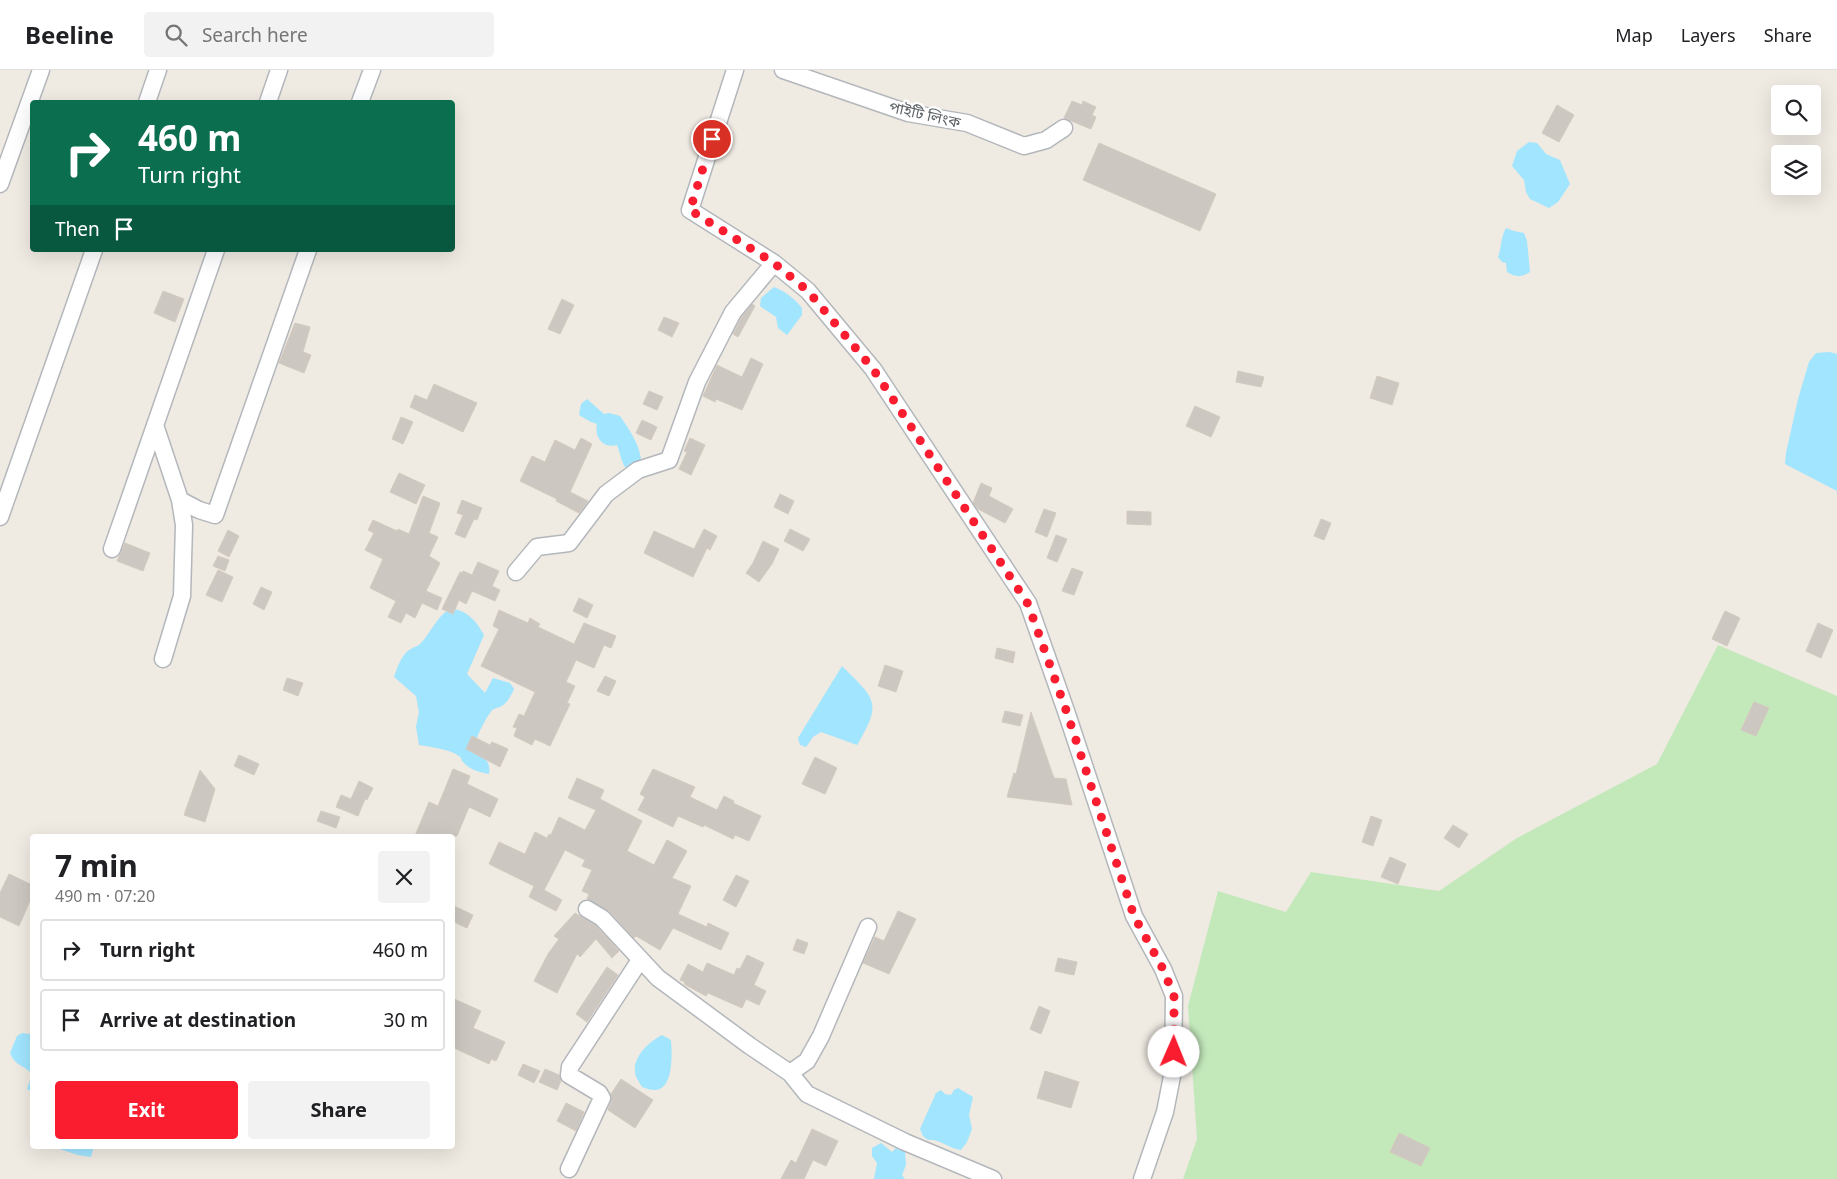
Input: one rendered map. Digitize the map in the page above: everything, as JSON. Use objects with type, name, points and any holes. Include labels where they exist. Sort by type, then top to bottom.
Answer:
[{"type":"street","points":[[30,100],[41,70]]},
{"type":"street","points":[[148,100],[158,70]]},
{"type":"street","points":[[269,100],[279,70]]},
{"type":"street","points":[[361,100],[372,70]]},
{"type":"street","points":[[735,70],[690,210],[774,263],[808,291],[873,369],[1028,604],[1066,710],[1134,916],[1163,969],[1174,996],[1173,1071],[1165,1112],[1142,1179]]},
{"type":"street","name":"পাইটি লিংক","points":[[784,70],[908,113],[967,123],[1024,146],[1046,140],[1064,128]]},
{"type":"street","points":[[0,184],[30,101]]},
{"type":"street","points":[[0,517],[93,252]]},
{"type":"street","points":[[112,549],[215,252]]},
{"type":"street","points":[[180,500],[199,510],[215,515],[307,252]]},
{"type":"street","points":[[516,572],[537,547],[569,543],[606,494],[638,470],[669,460],[697,382],[728,321],[733,312],[774,263]]},
{"type":"street","points":[[155,425],[180,500],[184,525],[182,596],[164,659]]},
{"type":"street","points":[[587,908],[602,918],[658,978],[790,1073],[807,1094],[905,1142],[993,1179]]},
{"type":"street","points":[[790,1073],[807,1061],[821,1036],[868,927]]},
{"type":"street","points":[[569,1169],[602,1098],[599,1093],[568,1075],[570,1067],[640,960]]},
{"type":"green space","points":[[1718,645],[1837,696],[1837,1179],[1183,1179],[1197,1139],[1188,1006],[1218,891],[1286,912],[1311,872],[1439,891],[1517,838],[1657,764]]},
{"type":"water","points":[[1529,142],[1537,143],[1546,154],[1560,160],[1570,184],[1558,202],[1549,208],[1530,199],[1526,192],[1524,180],[1512,166],[1517,151]]},
{"type":"water","points":[[1506,228],[1524,233],[1527,241],[1530,272],[1524,275],[1515,276],[1507,272],[1506,263],[1502,262],[1498,257]]},
{"type":"water","points":[[774,287],[790,296],[802,308],[802,315],[787,335],[778,328],[776,317],[760,306],[761,298]]},
{"type":"water","points":[[1830,352],[1837,354],[1837,491],[1785,464],[1798,399],[1809,362],[1816,353]]},
{"type":"water","points":[[587,399],[604,414],[609,413],[620,416],[633,436],[641,458],[628,471],[622,462],[617,445],[604,444],[598,437],[597,424],[579,415],[581,404]]},
{"type":"water","points":[[450,609],[462,611],[471,617],[484,635],[467,674],[485,693],[493,678],[510,683],[514,689],[505,703],[491,712],[475,742],[475,749],[488,763],[489,774],[472,769],[459,756],[450,752],[419,745],[416,727],[419,712],[416,696],[394,677],[404,655],[424,640],[441,616]]},
{"type":"water","points":[[842,666],[862,686],[872,702],[870,719],[865,731],[857,745],[821,732],[813,737],[806,747],[800,745],[798,738]]},
{"type":"water","points":[[22,1033],[30,1034],[30,1072],[17,1063],[10,1053],[17,1036]]},
{"type":"water","points":[[662,1035],[671,1040],[670,1070],[668,1078],[661,1089],[651,1090],[642,1087],[636,1076],[635,1066],[643,1050]]},
{"type":"water","points":[[30,1080],[30,1091],[27,1089]]},
{"type":"water","points":[[958,1088],[973,1097],[969,1115],[972,1129],[967,1142],[961,1150],[928,1140],[923,1136],[920,1129],[936,1093],[941,1090],[945,1094],[951,1095]]},
{"type":"water","points":[[881,1143],[892,1152],[896,1148],[905,1152],[906,1165],[902,1175],[905,1179],[874,1179],[877,1163],[872,1156],[872,1148]]},
{"type":"water","points":[[59,1149],[93,1149],[91,1157]]},
{"type":"building","points":[[1072,101],[1082,105],[1083,101],[1096,107],[1092,115],[1096,117],[1091,129],[1064,118]]},
{"type":"building","points":[[1557,105],[1574,115],[1559,142],[1542,133]]},
{"type":"building","points":[[1099,143],[1216,194],[1200,231],[1083,180]]},
{"type":"building","points":[[163,291],[184,299],[175,322],[154,313]]},
{"type":"building","points":[[562,299],[574,305],[560,334],[548,329]]},
{"type":"building","points":[[752,304],[755,306],[738,337],[733,334],[741,318]]},
{"type":"building","points":[[664,317],[679,323],[672,337],[658,330]]},
{"type":"building","points":[[295,323],[310,327],[303,352],[311,355],[304,373],[279,363]]},
{"type":"building","points":[[751,358],[763,364],[742,410],[716,399],[715,402],[703,396],[717,365],[742,377]]},
{"type":"building","points":[[1238,371],[1264,377],[1261,387],[1236,382]]},
{"type":"building","points":[[1377,376],[1399,383],[1392,405],[1370,398]]},
{"type":"building","points":[[434,384],[477,403],[463,432],[410,407],[415,395],[427,400]]},
{"type":"building","points":[[649,391],[663,397],[657,410],[643,404]]},
{"type":"building","points":[[1195,406],[1220,417],[1211,437],[1186,426]]},
{"type":"building","points":[[401,417],[413,422],[403,444],[392,439]]},
{"type":"building","points":[[642,420],[657,427],[651,440],[636,433]]},
{"type":"building","points":[[581,438],[592,444],[570,492],[588,501],[579,513],[556,501],[557,499],[520,481],[532,456],[545,462],[555,440],[575,450]]},
{"type":"building","points":[[690,438],[705,445],[691,475],[679,469],[687,452],[684,451]]},
{"type":"building","points":[[399,473],[425,485],[416,504],[390,492]]},
{"type":"building","points":[[981,483],[992,488],[989,496],[1013,509],[1005,523],[978,509],[973,503]]},
{"type":"building","points":[[780,494],[794,501],[788,514],[774,507]]},
{"type":"building","points":[[423,496],[440,503],[429,533],[438,537],[429,556],[440,563],[426,591],[442,598],[437,610],[422,603],[415,618],[406,613],[401,623],[388,617],[396,601],[370,588],[383,559],[365,550],[374,533],[368,530],[373,520],[397,531],[398,529],[409,534]]},
{"type":"building","points":[[462,500],[482,508],[477,520],[474,519],[465,538],[455,534],[463,515],[457,513]]},
{"type":"building","points":[[1044,509],[1056,513],[1047,537],[1035,532]]},
{"type":"building","points":[[1127,511],[1151,512],[1151,525],[1127,524]]},
{"type":"building","points":[[1321,519],[1331,523],[1324,540],[1314,536]]},
{"type":"building","points":[[704,529],[717,536],[710,550],[707,548],[693,577],[644,553],[654,531],[694,549]]},
{"type":"building","points":[[790,529],[810,539],[803,551],[784,541]]},
{"type":"building","points":[[228,530],[239,536],[229,557],[218,551]]},
{"type":"building","points":[[1056,535],[1067,539],[1057,562],[1047,558]]},
{"type":"building","points":[[763,541],[779,549],[772,564],[759,582],[746,573]]},
{"type":"building","points":[[125,543],[150,553],[143,571],[117,561]]},
{"type":"building","points":[[218,556],[229,560],[225,571],[213,566]]},
{"type":"building","points":[[478,562],[499,571],[492,586],[500,590],[495,601],[472,591],[466,604],[459,600],[453,614],[442,609],[460,572],[462,573],[463,571],[472,575]]},
{"type":"building","points":[[1072,568],[1083,572],[1074,595],[1062,591]]},
{"type":"building","points":[[218,570],[233,577],[222,602],[206,595]]},
{"type":"building","points":[[261,587],[272,592],[264,610],[253,604]]},
{"type":"building","points":[[579,598],[593,605],[587,618],[573,611]]},
{"type":"building","points":[[499,610],[528,623],[530,618],[540,624],[538,627],[574,644],[584,623],[616,636],[611,648],[604,645],[594,668],[576,660],[566,682],[575,686],[567,703],[570,704],[550,746],[535,739],[532,745],[514,736],[517,728],[513,727],[519,714],[524,716],[535,692],[481,666],[499,629],[493,626]]},
{"type":"building","points":[[1725,611],[1740,618],[1727,646],[1712,639]]},
{"type":"building","points":[[1818,623],[1833,630],[1821,658],[1806,651]]},
{"type":"building","points":[[997,648],[1015,652],[1013,663],[995,658]]},
{"type":"building","points":[[885,665],[903,671],[896,692],[878,686]]},
{"type":"building","points":[[605,676],[616,681],[609,696],[597,691]]},
{"type":"building","points":[[287,678],[303,683],[298,696],[283,690]]},
{"type":"building","points":[[1754,702],[1769,708],[1756,736],[1741,730]]},
{"type":"building","points":[[1005,711],[1023,715],[1020,726],[1002,722]]},
{"type":"building","points":[[1031,712],[1054,778],[1066,779],[1072,805],[1007,797],[1014,773],[1016,774]]},
{"type":"building","points":[[472,736],[490,745],[492,742],[508,749],[500,767],[466,749]]},
{"type":"building","points":[[239,755],[259,764],[254,775],[234,766]]},
{"type":"building","points":[[815,757],[837,768],[825,794],[802,784]]},
{"type":"building","points":[[453,769],[470,776],[467,784],[498,799],[490,817],[469,807],[457,836],[455,834],[416,834],[429,802],[438,806]]},
{"type":"building","points":[[653,769],[695,787],[690,797],[717,810],[724,796],[734,801],[733,803],[761,816],[749,841],[735,835],[733,839],[704,825],[703,827],[678,816],[673,827],[638,810],[645,797],[640,794]]},
{"type":"building","points":[[200,770],[215,789],[205,822],[184,815]]},
{"type":"building","points":[[577,778],[604,790],[600,799],[642,821],[627,851],[654,865],[667,840],[687,851],[672,878],[691,886],[678,914],[707,927],[708,923],[729,933],[721,950],[673,928],[660,950],[636,936],[634,938],[609,911],[587,899],[589,894],[582,891],[592,870],[582,866],[585,860],[565,850],[544,890],[562,900],[556,911],[529,897],[534,886],[489,864],[499,842],[525,854],[535,832],[547,838],[549,834],[551,835],[559,817],[585,830],[596,810],[568,798]]},
{"type":"building","points":[[359,781],[373,788],[367,800],[365,799],[358,816],[336,807],[341,795],[351,799]]},
{"type":"building","points":[[321,811],[340,817],[336,828],[317,821]]},
{"type":"building","points":[[1371,816],[1382,820],[1373,846],[1362,842]]},
{"type":"building","points":[[1453,825],[1468,834],[1459,848],[1444,838]]},
{"type":"building","points":[[1390,857],[1406,864],[1398,884],[1381,877]]},
{"type":"building","points":[[9,874],[30,884],[30,901],[19,926],[0,917],[0,893]]},
{"type":"building","points":[[736,875],[749,881],[736,907],[723,900]]},
{"type":"building","points":[[455,906],[473,915],[467,928],[455,922]]},
{"type":"building","points":[[898,911],[916,919],[889,974],[863,963],[875,937],[884,941]]},
{"type":"building","points":[[575,913],[596,926],[619,951],[612,958],[596,939],[580,957],[577,954],[557,993],[534,981],[548,954],[559,939],[554,936]]},
{"type":"building","points":[[797,939],[808,943],[804,954],[793,950]]},
{"type":"building","points":[[747,955],[764,963],[754,985],[766,991],[759,1005],[746,999],[742,1008],[708,993],[706,996],[680,980],[688,964],[703,972],[707,963],[734,975],[737,968],[740,969]]},
{"type":"building","points":[[1058,958],[1077,962],[1074,975],[1055,971]]},
{"type":"building","points":[[607,967],[618,975],[587,1022],[576,1014]]},
{"type":"building","points":[[455,999],[481,1011],[473,1028],[505,1042],[496,1061],[491,1059],[489,1064],[455,1048]]},
{"type":"building","points":[[1039,1006],[1050,1011],[1041,1034],[1030,1029]]},
{"type":"building","points":[[523,1064],[540,1071],[534,1083],[518,1075]]},
{"type":"building","points":[[545,1069],[559,1075],[561,1081],[557,1090],[539,1082]]},
{"type":"building","points":[[1045,1071],[1079,1082],[1071,1108],[1037,1098]]},
{"type":"building","points":[[621,1079],[653,1100],[635,1128],[608,1110],[611,1094]]},
{"type":"building","points":[[566,1103],[584,1112],[576,1131],[557,1121]]},
{"type":"building","points":[[812,1129],[838,1141],[826,1166],[813,1160],[804,1179],[781,1179],[791,1160],[796,1163]]},
{"type":"building","points":[[1399,1133],[1430,1148],[1421,1166],[1390,1152]]},
{"type":"route","points":[[712,139],[690,210],[774,263],[808,291],[873,369],[1028,604],[1066,710],[1134,916],[1163,969],[1174,996],[1174,1052]]}]
